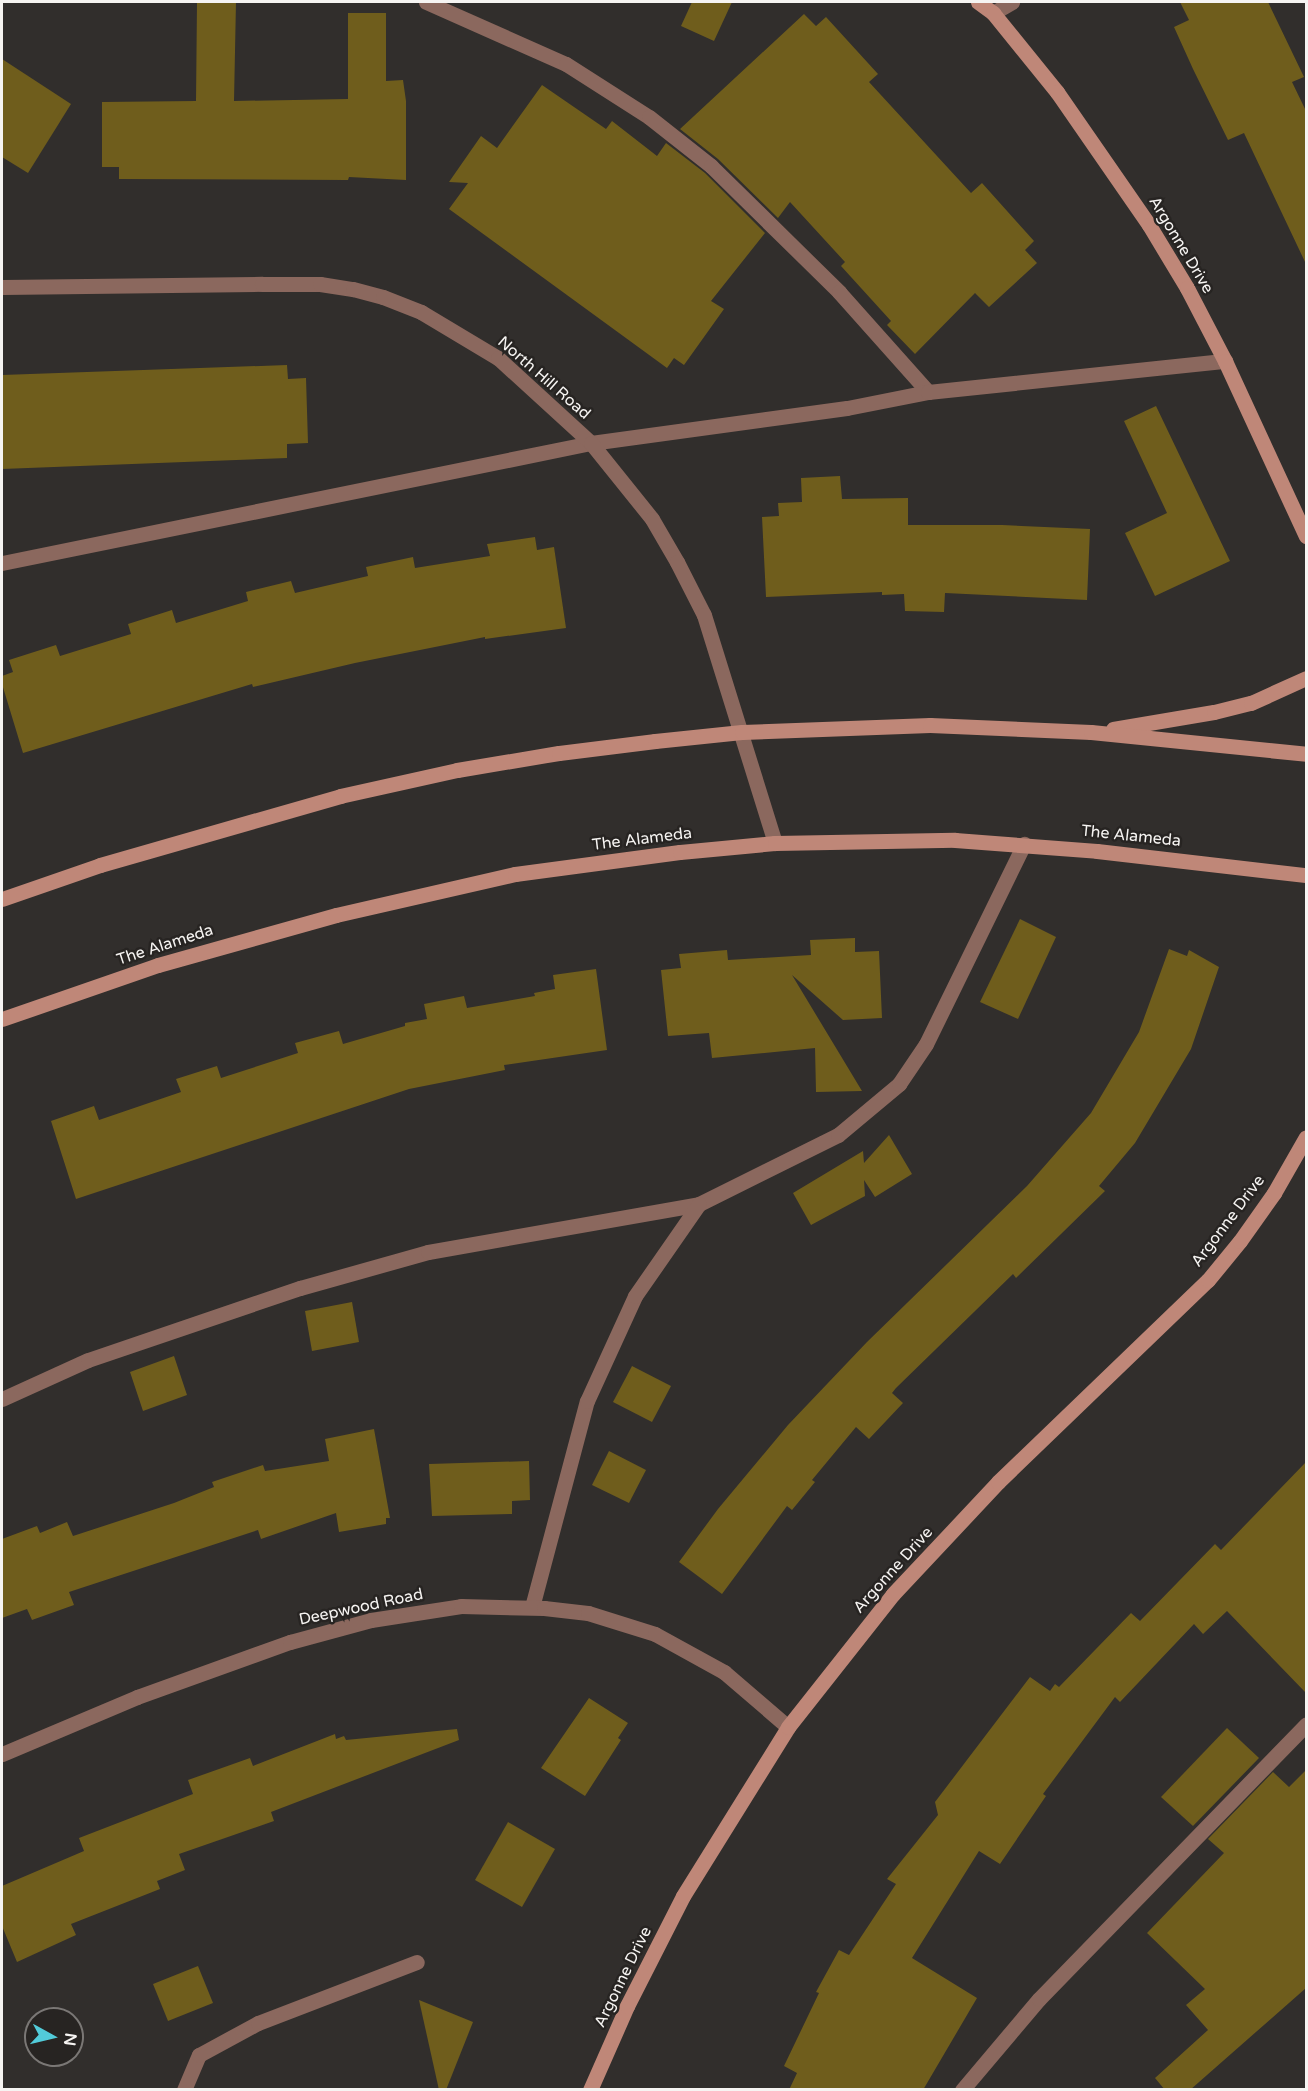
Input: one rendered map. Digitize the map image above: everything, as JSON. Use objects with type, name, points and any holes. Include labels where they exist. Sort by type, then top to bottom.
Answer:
[{"type":"main road","name":"Argonne Drive","points":[[978,2],[997,7],[1115,173],[1187,288],[1225,361],[1306,536]]},
{"type":"main road","points":[[1091,732],[1214,712],[1251,703],[1306,678]]},
{"type":"main road","points":[[2,899],[100,865],[340,796],[457,770],[559,753],[742,732],[930,725],[1091,732],[1306,754]]},
{"type":"main road","name":"The Alameda","points":[[2,1019],[158,965],[246,938],[427,893],[515,874],[600,861],[775,843],[889,840],[1024,844],[1191,860],[1306,875]]},
{"type":"main road","name":"Argonne Drive","points":[[590,2090],[627,2006],[683,1896],[788,1727],[893,1594],[990,1490],[1208,1280],[1240,1241],[1274,1193],[1306,1137]]},
{"type":"street","points":[[426,2],[566,64],[649,117],[720,174],[839,292],[928,392]]},
{"type":"street","points":[[997,7],[1012,2]]},
{"type":"street","name":"North Hill Road","points":[[2,287],[321,284],[383,297],[421,312],[498,358],[591,443],[652,519],[677,562],[704,615],[775,843]]},
{"type":"street","points":[[2,563],[591,443],[847,408],[928,392],[1225,361]]},
{"type":"street","points":[[2,1399],[88,1360],[300,1288],[428,1252],[699,1204],[838,1135],[899,1084],[926,1044],[1024,844]]},
{"type":"street","points":[[532,1607],[587,1401],[635,1296],[699,1204]]},
{"type":"street","name":"Deepwood Road","points":[[2,1755],[137,1697],[290,1642],[371,1620],[461,1606],[532,1607],[588,1613],[655,1634],[724,1672],[788,1727]]},
{"type":"street","points":[[962,2090],[1039,1999],[1306,1724]]},
{"type":"street","points":[[184,2090],[199,2055],[258,2022],[417,1962]]},
{"type":"building","points":[[197,2],[236,2],[234,101],[348,99],[348,13],[386,13],[386,81],[403,80],[406,101],[406,180],[349,177],[348,180],[119,179],[119,167],[102,167],[102,102],[196,101]]},
{"type":"building","points":[[692,2],[732,2],[714,41],[681,26]]},
{"type":"building","points":[[1180,2],[1268,2],[1304,77],[1292,82],[1306,111],[1306,264],[1244,133],[1228,140],[1193,69],[1174,27],[1189,20]]},
{"type":"building","points":[[804,14],[816,26],[826,17],[878,74],[869,82],[971,193],[982,183],[1034,241],[1025,250],[1037,263],[989,307],[975,293],[915,354],[887,325],[891,321],[841,266],[845,262],[790,202],[778,218],[718,159],[680,129]]},
{"type":"building","points":[[2,59],[71,104],[28,173],[2,157]]},
{"type":"building","points":[[542,85],[606,129],[612,121],[657,156],[666,143],[705,173],[765,233],[711,301],[724,309],[684,365],[674,358],[667,368],[449,209],[468,183],[449,182],[481,136],[497,148]]},
{"type":"building","points":[[287,365],[288,379],[306,378],[308,443],[287,444],[287,458],[2,469],[2,375]]},
{"type":"building","points":[[1156,406],[1230,561],[1155,596],[1125,533],[1167,513],[1124,421]]},
{"type":"building","points":[[840,476],[842,499],[908,498],[908,525],[1002,525],[1090,529],[1087,600],[945,593],[944,612],[905,611],[904,594],[882,595],[882,592],[766,597],[762,517],[779,516],[778,503],[802,502],[801,478]]},
{"type":"building","points":[[535,537],[537,550],[554,547],[566,628],[485,639],[485,637],[355,663],[253,687],[252,684],[23,753],[2,684],[2,676],[13,672],[9,660],[56,645],[60,656],[131,634],[128,624],[172,610],[176,623],[248,601],[246,592],[291,581],[295,593],[368,576],[366,567],[413,557],[415,568],[490,556],[487,544]]},
{"type":"building","points":[[1020,919],[1056,937],[1018,1019],[980,1002]]},
{"type":"building","points":[[855,938],[855,952],[879,951],[882,1018],[843,1020],[792,975],[862,1091],[816,1092],[815,1048],[712,1058],[709,1033],[668,1036],[661,970],[681,968],[679,954],[727,950],[728,960],[811,955],[810,940]]},
{"type":"building","points":[[1169,949],[1187,956],[1189,950],[1219,967],[1191,1049],[1135,1143],[1099,1186],[1105,1191],[1016,1278],[1013,1274],[896,1388],[892,1393],[903,1403],[869,1439],[856,1427],[812,1480],[815,1482],[792,1510],[787,1506],[722,1594],[679,1562],[718,1509],[788,1425],[867,1342],[1027,1186],[1091,1113],[1139,1032]]},
{"type":"building","points":[[596,969],[607,1050],[504,1065],[505,1070],[409,1089],[76,1199],[51,1121],[94,1106],[99,1120],[181,1092],[176,1079],[217,1066],[221,1078],[298,1053],[295,1043],[339,1031],[343,1044],[405,1026],[405,1023],[427,1019],[424,1004],[464,996],[467,1008],[535,996],[534,993],[555,989],[553,975]]},
{"type":"building","points":[[889,1135],[912,1174],[875,1197],[864,1180],[865,1196],[811,1225],[793,1193],[863,1151],[864,1163]]},
{"type":"building","points":[[352,1302],[359,1342],[312,1351],[305,1311]]},
{"type":"building","points":[[174,1356],[187,1395],[143,1411],[130,1372]]},
{"type":"building","points":[[632,1366],[671,1386],[652,1422],[613,1402]]},
{"type":"building","points":[[374,1429],[390,1518],[386,1518],[386,1524],[339,1532],[336,1513],[261,1539],[258,1530],[69,1592],[74,1605],[32,1620],[27,1609],[2,1618],[2,1539],[37,1526],[40,1533],[67,1522],[73,1536],[174,1503],[214,1487],[212,1482],[263,1465],[265,1471],[329,1461],[325,1439]]},
{"type":"building","points":[[609,1451],[646,1470],[629,1503],[592,1485]]},
{"type":"building","points":[[529,1461],[530,1500],[512,1501],[512,1514],[432,1516],[429,1464]]},
{"type":"building","points":[[1306,1462],[1306,1693],[1227,1611],[1203,1634],[1194,1624],[1120,1702],[1115,1697],[1043,1794],[1046,1796],[1000,1864],[979,1851],[912,1958],[977,1998],[923,2090],[789,2090],[797,2073],[784,2066],[819,1993],[816,1992],[839,1950],[849,1955],[896,1884],[887,1879],[938,1815],[935,1802],[1030,1677],[1050,1691],[1055,1684],[1059,1687],[1131,1613],[1140,1621],[1215,1544],[1221,1550]]},
{"type":"building","points":[[589,1698],[628,1723],[618,1738],[621,1740],[585,1796],[541,1768]]},
{"type":"building","points":[[1227,1728],[1259,1758],[1193,1826],[1161,1797]]},
{"type":"building","points":[[457,1729],[459,1740],[271,1812],[274,1821],[179,1854],[185,1870],[157,1881],[160,1889],[71,1924],[76,1935],[17,1962],[2,1926],[2,1886],[84,1851],[79,1838],[193,1794],[188,1780],[250,1758],[253,1766],[335,1734],[336,1739],[344,1736],[346,1740]]},
{"type":"building","points":[[1306,1770],[1306,1988],[1190,2090],[1165,2090],[1155,2078],[1208,2030],[1186,2005],[1205,1989],[1147,1933],[1224,1853],[1208,1839],[1273,1772],[1289,1787]]},
{"type":"building","points":[[508,1822],[555,1849],[522,1907],[475,1880]]},
{"type":"building","points":[[198,1966],[213,2003],[168,2021],[153,1984]]},
{"type":"building","points":[[419,2000],[473,2022],[446,2090],[439,2090]]}]
